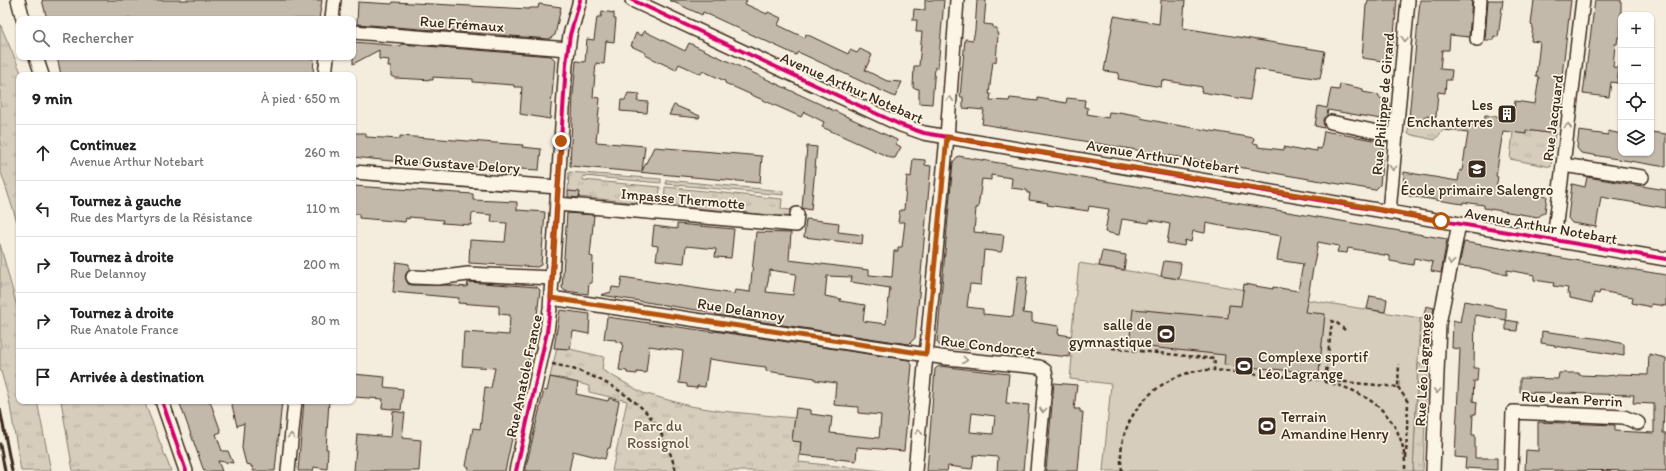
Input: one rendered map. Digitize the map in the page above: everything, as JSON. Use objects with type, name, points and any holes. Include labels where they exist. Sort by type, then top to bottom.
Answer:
[{"type":"street","points":[[18,0],[22,16]]},
{"type":"street","points":[[332,16],[334,0]]},
{"type":"street","name":"Rue Anatole France","points":[[516,471],[547,332],[551,298],[568,49],[580,0]]},
{"type":"street","name":"Avenue Arthur Notebart","points":[[632,0],[902,125],[924,133],[1666,259]]},
{"type":"street","points":[[915,471],[947,137],[957,0]]},
{"type":"street","name":"Rue Philippe de Girard","points":[[1389,212],[1408,0]]},
{"type":"street","points":[[1477,39],[1480,0]]},
{"type":"street","name":"Rue Jacquard","points":[[1554,239],[1583,0]]},
{"type":"street","name":"Rue Frémaux","points":[[356,32],[568,49]]},
{"type":"street","points":[[37,60],[41,72]]},
{"type":"street","points":[[325,72],[326,60]]},
{"type":"street","points":[[1331,122],[1396,136]]},
{"type":"street","points":[[1563,165],[1642,177]]},
{"type":"street","name":"Rue Gustave Delory","points":[[356,172],[558,187]]},
{"type":"street","name":"Impasse Thermotte","points":[[557,204],[796,225],[797,214]]},
{"type":"street","name":"Rue Léo Lagrange","points":[[1433,471],[1439,324],[1459,224]]},
{"type":"street","points":[[413,277],[437,278],[468,274],[552,278]]},
{"type":"street","name":"Rue Delannoy","points":[[551,298],[926,354]]},
{"type":"street","name":"Rue Condorcet","points":[[926,354],[947,358],[1039,367],[1045,371],[1046,376],[1037,471]]},
{"type":"street","points":[[163,404],[188,471]]},
{"type":"street","points":[[288,471],[295,404]]},
{"type":"street","name":"Rue Jean Perrin","points":[[1511,471],[1513,412],[1624,417],[1638,423]]},
{"type":"path","points":[[1345,330],[1336,322],[1332,321],[1325,382],[1350,388],[1378,405],[1399,433],[1405,465]]},
{"type":"path","points":[[1112,348],[1215,359],[1214,370]]},
{"type":"path","points":[[540,363],[553,364],[590,375],[622,393],[642,409],[651,419],[669,449],[676,471]]},
{"type":"path","points":[[1400,364],[1398,387],[1408,402],[1405,471]]},
{"type":"path","points":[[1121,471],[1121,448],[1124,433],[1131,417],[1146,398],[1158,388],[1176,378],[1204,370],[1214,370],[1398,387]]},
{"type":"green space","points":[[0,24],[21,72],[16,72],[16,219],[0,169]]},
{"type":"green space","points":[[1409,118],[1445,121],[1444,129],[1435,140],[1408,134]]},
{"type":"green space","points":[[1526,130],[1555,134],[1551,167],[1510,159],[1513,132],[1526,134]]},
{"type":"green space","points":[[569,172],[661,179],[661,183],[583,176],[583,180],[660,187],[659,205],[579,197],[579,192],[568,191]]},
{"type":"green space","points":[[666,180],[783,191],[783,195],[666,184]]},
{"type":"green space","points":[[665,187],[782,199],[781,209],[791,210],[790,217],[664,205]]},
{"type":"green space","points":[[0,244],[16,303],[16,404],[38,404],[51,471],[21,471],[9,400],[0,368]]},
{"type":"green space","name":"Complexe sportif Léo Lagrange","points":[[1079,263],[1420,318],[1413,471],[1103,471],[1111,384],[1070,379],[1072,357],[1070,357],[1070,349]]},
{"type":"green space","points":[[1420,318],[1431,320],[1430,345],[1428,347],[1419,347]]},
{"type":"green space","name":"Parc du Rossignol","points":[[557,348],[570,349],[604,357],[602,370],[643,393],[690,406],[721,411],[795,418],[792,441],[801,442],[799,462],[884,471],[612,471],[627,401],[589,392],[589,386],[567,379],[550,377]]},
{"type":"green space","points":[[1418,363],[1427,367],[1423,471],[1413,471]]},
{"type":"green space","points":[[62,404],[145,404],[171,471],[73,471]]},
{"type":"building","points":[[42,0],[322,0],[319,16],[46,16]]},
{"type":"building","points":[[669,0],[747,0],[745,4],[767,14],[768,12],[781,18],[778,25],[805,38],[806,34],[848,54],[850,50],[857,53],[860,49],[872,55],[865,70],[887,81],[902,82],[895,97],[798,52],[796,55],[703,12],[702,15]]},
{"type":"building","points":[[925,0],[944,0],[938,68],[935,67],[932,104],[919,103],[919,89],[913,88],[914,66],[919,66],[922,32],[916,32],[917,20],[913,20],[914,9],[925,10]]},
{"type":"building","points":[[977,0],[986,0],[984,24],[993,25],[993,28],[997,28],[998,34],[996,62],[993,61],[989,94],[991,94],[990,100],[1009,101],[1010,98],[1038,101],[1038,98],[1066,103],[1067,98],[1085,100],[1084,107],[1088,108],[1087,114],[1108,118],[1109,112],[1119,112],[1141,116],[1140,118],[1254,138],[1253,143],[1258,144],[1258,147],[1284,150],[1284,147],[1303,151],[1304,149],[1317,151],[1317,148],[1321,149],[1324,131],[1384,142],[1380,185],[1375,190],[982,124],[984,110],[963,108],[963,97],[960,97],[965,39],[973,40]]},
{"type":"building","points":[[1161,0],[1185,0],[1183,28],[1325,51],[1320,79],[1255,69],[1250,100],[1201,92],[1202,87],[1162,80],[1161,87],[1118,79],[1119,73],[1104,71],[1114,16],[1159,24]]},
{"type":"building","points":[[1368,0],[1397,0],[1390,62],[1362,58],[1366,5]]},
{"type":"building","points":[[1420,0],[1472,0],[1469,37],[1450,35],[1449,50],[1442,50],[1440,69],[1452,70],[1451,80],[1446,80],[1445,93],[1438,92],[1436,117],[1425,116],[1424,119],[1409,118]]},
{"type":"building","points":[[1488,0],[1503,0],[1498,37],[1494,36],[1493,40],[1485,40]]},
{"type":"building","points":[[1534,0],[1571,0],[1555,134],[1526,130],[1526,134],[1503,131],[1496,176],[1498,177],[1496,187],[1547,196],[1545,212],[1538,217],[1484,208],[1484,205],[1463,202],[1463,204],[1409,196],[1403,188],[1404,172],[1458,181],[1460,170],[1462,171],[1468,133],[1444,130],[1444,121],[1484,125],[1485,115],[1513,118],[1515,101],[1535,104],[1539,77],[1536,77],[1540,42],[1531,41]]},
{"type":"building","points":[[1595,0],[1621,0],[1621,12],[1618,12],[1618,37],[1617,44],[1615,44],[1613,67],[1618,68],[1617,83],[1611,82],[1609,97],[1583,94]]},
{"type":"building","points":[[358,2],[392,4],[393,2],[529,9],[538,8],[539,4],[561,7],[555,35],[549,39],[357,24]]},
{"type":"building","points":[[602,11],[614,13],[614,19],[616,19],[614,42],[606,41],[604,64],[596,63],[593,97],[600,98],[596,142],[645,146],[642,171],[654,147],[762,156],[760,183],[570,166],[576,61],[585,62],[587,39],[594,40],[597,17],[601,17]]},
{"type":"building","points":[[644,31],[685,51],[689,43],[897,140],[896,144],[901,147],[895,158],[891,158],[822,127],[824,122],[804,112],[801,117],[725,83],[725,81],[703,71],[701,74],[679,64],[676,70],[645,55],[646,53],[631,46],[636,33],[642,36]]},
{"type":"building","points":[[356,42],[401,46],[401,44],[551,56],[555,60],[550,119],[520,114],[522,87],[473,82],[473,79],[433,77],[433,80],[395,78],[391,76],[391,67],[388,67],[389,60],[379,59],[379,50],[353,64],[353,60],[356,60]]},
{"type":"building","points":[[58,60],[314,60],[313,72],[60,72]]},
{"type":"building","points":[[1340,84],[1363,89],[1363,92],[1379,95],[1379,98],[1388,99],[1386,116],[1381,119],[1328,110],[1327,115],[1323,120],[1324,128],[1315,126],[1318,106],[1327,108],[1331,89],[1339,90]]},
{"type":"building","points":[[628,93],[640,94],[637,101],[648,102],[647,113],[620,111],[621,100],[625,100]]},
{"type":"building","points":[[674,105],[700,116],[699,118],[669,115]]},
{"type":"building","points":[[1579,131],[1608,135],[1608,131],[1618,133],[1618,156],[1654,156],[1654,132],[1666,134],[1666,167],[1581,153],[1577,148]]},
{"type":"building","points":[[356,133],[366,133],[366,137],[400,139],[400,136],[523,145],[522,147],[541,149],[539,170],[410,163],[356,157]]},
{"type":"building","points":[[807,146],[817,147],[811,210],[802,208]]},
{"type":"building","points":[[958,156],[1447,239],[1441,273],[1431,271],[1433,262],[1414,258],[1413,265],[1390,261],[1390,256],[1348,248],[1347,253],[1337,252],[1339,246],[1318,242],[1305,312],[1325,314],[1319,373],[1224,365],[1225,355],[1129,345],[1133,309],[1228,318],[1229,305],[1241,306],[1244,284],[1273,289],[1273,287],[1298,291],[1303,264],[1277,260],[1281,236],[1206,223],[1205,233],[1193,231],[1191,242],[1185,240],[1184,246],[1167,243],[1170,224],[1150,220],[1149,223],[1122,219],[1119,235],[1105,232],[1109,209],[1089,206],[1088,211],[1047,205],[1048,203],[1029,200],[1030,193],[1027,193],[1027,190],[1011,188],[1012,178],[991,175],[991,180],[982,179],[978,208],[976,208],[974,232],[1004,235],[1002,250],[1001,252],[984,250],[981,285],[970,284],[967,307],[983,309],[983,314],[1013,317],[1018,276],[1027,277],[1023,313],[1032,314],[1032,322],[1059,326],[1058,334],[1071,336],[1069,357],[976,347],[966,350],[940,346],[937,342],[953,162]]},
{"type":"building","points":[[913,159],[925,160],[925,165],[931,166],[915,338],[909,344],[716,315],[716,313],[601,295],[611,292],[612,287],[620,288],[622,277],[734,294],[735,290],[750,292],[756,232],[791,233],[789,260],[869,270],[869,275],[892,277],[894,251],[898,251],[898,247],[902,247],[905,222],[898,222],[900,210],[904,210],[907,176],[911,177]],"holes":[[[770,270],[796,274],[793,295],[766,292]],[[827,276],[852,277],[851,282],[890,288],[886,324],[863,321],[865,305],[840,301],[841,299],[825,296]]]},
{"type":"building","points":[[1587,177],[1666,190],[1666,208],[1601,197],[1596,227],[1572,223],[1568,218],[1572,184],[1585,187]]},
{"type":"building","points":[[356,186],[473,194],[473,200],[517,202],[517,210],[545,212],[541,265],[537,267],[469,263],[470,240],[505,242],[507,223],[491,222],[492,215],[472,213],[471,225],[442,223],[443,220],[409,217],[409,219],[406,218],[405,222],[359,218],[359,214],[356,214]]},
{"type":"building","points":[[568,191],[580,192],[579,198],[568,197]]},
{"type":"building","points":[[567,213],[594,215],[590,256],[593,257],[592,283],[589,283],[588,294],[565,291],[562,288]]},
{"type":"building","points":[[806,219],[839,223],[838,232],[863,235],[862,244],[804,237]]},
{"type":"building","points":[[677,224],[734,229],[731,258],[715,257],[716,249],[686,246],[684,263],[656,260],[658,246],[652,245],[654,226],[677,229]]},
{"type":"building","points":[[1464,242],[1666,275],[1666,306],[1651,304],[1651,307],[1632,303],[1633,297],[1600,291],[1599,294],[1594,293],[1592,303],[1570,298],[1570,294],[1567,293],[1568,288],[1553,286],[1554,283],[1534,280],[1534,275],[1507,270],[1507,275],[1479,268],[1459,266]]},
{"type":"building","points":[[1102,251],[1126,255],[1124,270],[1099,266]]},
{"type":"building","points":[[1164,261],[1181,263],[1179,279],[1161,276]]},
{"type":"building","points":[[396,262],[409,264],[409,270],[405,277],[408,284],[412,285],[467,287],[468,282],[537,287],[540,290],[536,324],[505,471],[468,471],[469,467],[466,466],[473,428],[480,429],[485,387],[491,388],[495,368],[462,366],[464,332],[509,335],[510,315],[499,314],[499,306],[458,303],[459,298],[393,292]]},
{"type":"building","points":[[1370,296],[1387,299],[1385,312],[1367,309]]},
{"type":"building","points":[[1464,301],[1506,309],[1506,320],[1475,315],[1474,368],[1478,368],[1477,381],[1474,381],[1473,401],[1477,402],[1476,414],[1473,414],[1472,435],[1475,435],[1475,458],[1497,458],[1497,470],[1465,468],[1466,458],[1455,457],[1460,349],[1452,348],[1453,320],[1460,322]]},
{"type":"building","points":[[1426,306],[1434,308],[1432,320],[1423,319]]},
{"type":"building","points":[[560,310],[590,314],[589,334],[573,331],[570,349],[554,348]]},
{"type":"building","points":[[607,317],[714,331],[909,360],[912,365],[904,451],[857,447],[856,461],[800,455],[801,442],[792,441],[796,408],[811,410],[811,414],[832,417],[830,433],[879,438],[881,415],[858,413],[858,407],[834,405],[836,383],[815,380],[815,378],[766,371],[766,367],[709,359],[705,387],[687,387],[687,384],[679,383],[683,351],[649,346],[646,373],[627,373],[627,371],[619,370],[623,343],[616,342],[616,340],[604,339]]},
{"type":"building","points":[[1506,320],[1518,322],[1517,331],[1506,330]]},
{"type":"building","points":[[1542,331],[1602,339],[1624,344],[1624,356],[1541,343]]},
{"type":"building","points":[[1649,354],[1666,358],[1666,406],[1664,406],[1663,433],[1666,433],[1666,471],[1525,470],[1526,450],[1538,451],[1538,422],[1615,425],[1615,431],[1654,433],[1654,404],[1633,403],[1634,395],[1520,392],[1520,378],[1558,379],[1559,373],[1579,373],[1579,375],[1605,376],[1617,374],[1648,375]]},
{"type":"building","points":[[939,366],[1009,374],[1006,403],[1029,405],[1023,471],[997,471],[998,457],[974,455],[972,469],[948,466],[947,471],[927,471],[935,369]],"holes":[[[972,413],[995,416],[993,434],[970,432]]]},
{"type":"building","points":[[356,374],[385,377],[384,387],[403,389],[401,410],[382,408],[383,399],[356,397]]},
{"type":"building","points":[[550,377],[578,383],[576,394],[608,401],[609,398],[619,401],[610,448],[608,448],[605,459],[573,451],[569,471],[525,471],[544,390],[547,391]]},
{"type":"building","points":[[1054,383],[1077,385],[1074,409],[1080,409],[1080,412],[1083,412],[1078,471],[1046,471]]},
{"type":"building","points":[[180,404],[211,404],[221,432],[216,434],[222,451],[228,451],[233,463],[218,461],[222,471],[204,471]]},
{"type":"building","points":[[232,404],[282,404],[275,471],[253,471],[253,467],[251,467],[251,465],[246,464],[242,448],[244,423],[237,426]]},
{"type":"building","points":[[304,404],[329,404],[326,449],[328,449],[327,469],[314,467],[313,471],[298,471]]},
{"type":"building","points":[[393,411],[405,413],[402,438],[421,440],[419,471],[354,471],[357,434],[391,437]]},
{"type":"railway","points":[[0,409],[12,471]]},
{"type":"railway","points":[[0,444],[5,471]]},
{"type":"cycle path","points":[[516,471],[547,332],[550,308],[566,64],[570,35],[580,0]]},
{"type":"cycle path","points":[[632,0],[901,125],[924,133],[1666,259]]},
{"type":"cycle path","points":[[163,404],[186,471]]},
{"type":"place","name":"Les Enchanterres","points":[[1507,114]]},
{"type":"place","name":"École primaire Salengro","points":[[1477,169]]},
{"type":"place","name":"salle de gymnastique","points":[[1166,334]]},
{"type":"place","name":"Complexe sportif Léo Lagrange","points":[[1244,366]]},
{"type":"place","name":"Terrain Amandine Henry","points":[[1267,426]]},
{"type":"route","points":[[561,141],[551,298],[926,354],[947,137],[1328,200],[1441,221]]}]
